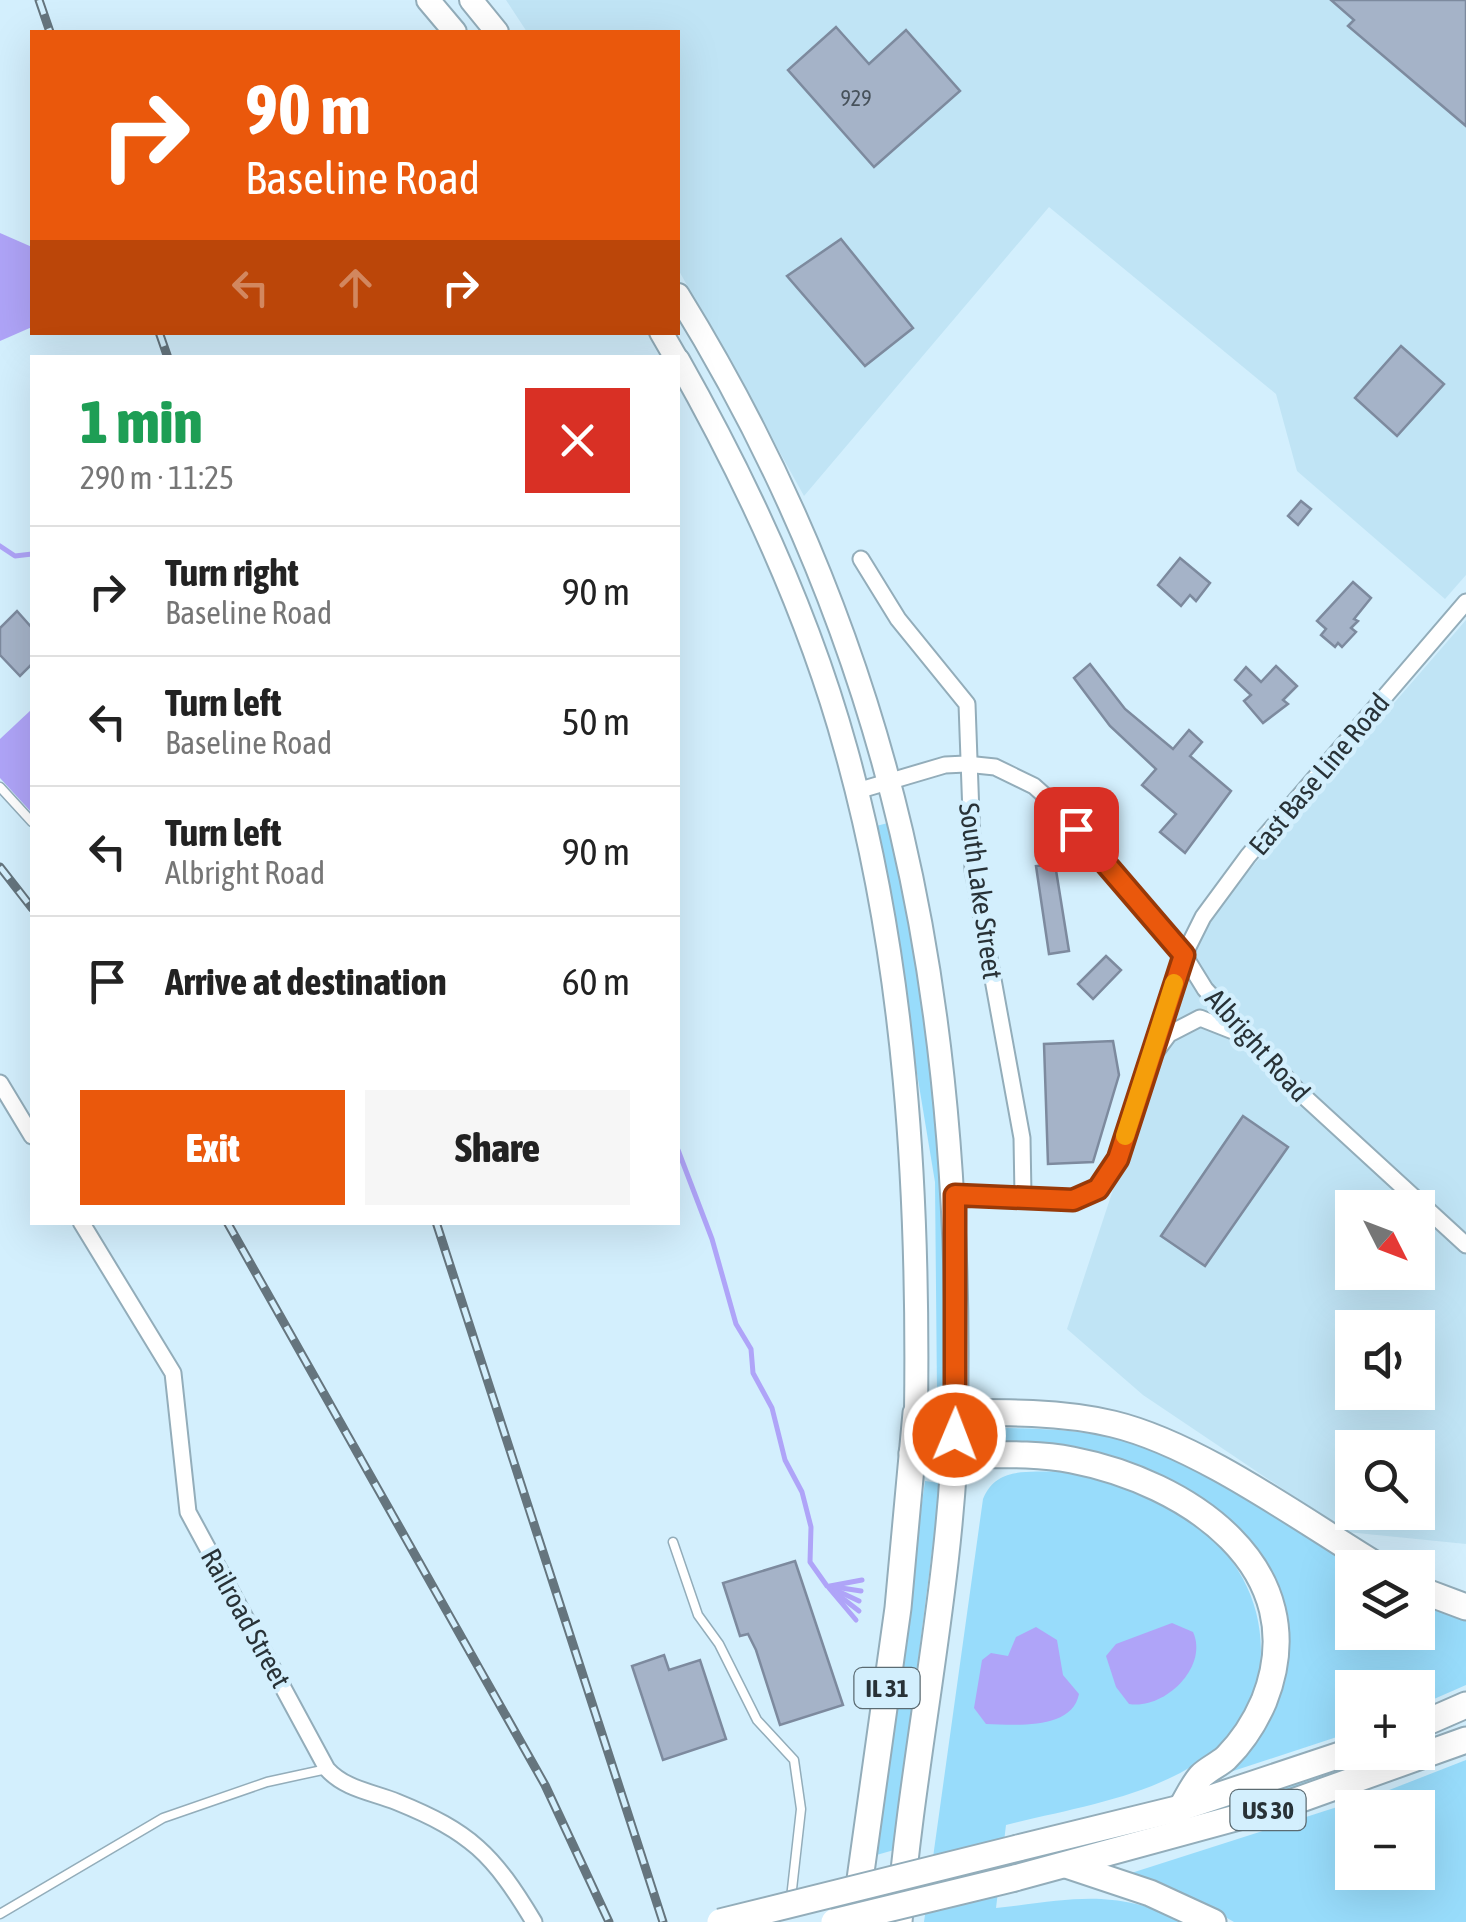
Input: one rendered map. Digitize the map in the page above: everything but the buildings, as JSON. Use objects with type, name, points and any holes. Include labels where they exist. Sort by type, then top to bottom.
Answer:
[{"type":"main road","points":[[428,0],[453,30]]},
{"type":"main road","points":[[471,0],[494,30]]},
{"type":"main road","name":"IL 31","points":[[680,299],[762,444],[822,573],[852,651],[889,781],[932,988],[955,1195],[955,1457],[899,1922]]},
{"type":"main road","name":"IL 31","points":[[680,365],[780,568],[827,689],[857,790],[898,1028],[914,1215],[916,1414],[898,1608],[854,1922]]},
{"type":"main road","points":[[916,1414],[1080,1418],[1134,1430],[1198,1460],[1350,1550]]},
{"type":"main road","points":[[912,1454],[1066,1459],[1129,1475],[1210,1517],[1240,1547],[1258,1574],[1273,1628],[1270,1683],[1247,1733],[1224,1759],[1202,1775],[1181,1808]]},
{"type":"main road","points":[[1435,1595],[1466,1607]]},
{"type":"main road","points":[[1435,1719],[1466,1706]]},
{"type":"main road","name":"US 30","points":[[834,1922],[1066,1865],[1287,1804],[1466,1740]]},
{"type":"main road","name":"US 30","points":[[720,1922],[1181,1808],[1335,1757]]},
{"type":"main road","points":[[1066,1865],[1150,1893],[1213,1922]]},
{"type":"street","name":"South Lake Street","points":[[861,559],[898,619],[966,704],[972,870],[1022,1138],[1023,1196]]},
{"type":"street","name":"East Base Line Road","points":[[955,1195],[1073,1200],[1098,1189],[1118,1159],[1184,955],[1203,917],[1248,856],[1466,602]]},
{"type":"street","name":"Albright Road","points":[[857,790],[966,764],[1012,773],[1045,795],[1184,955],[1251,1042],[1296,1089],[1466,1244]]},
{"type":"street","points":[[1149,1062],[1169,1034],[1200,1018],[1222,1023],[1251,1042]]},
{"type":"street","points":[[0,1083],[30,1133]]},
{"type":"street","name":"Railroad Street","points":[[82,1225],[173,1373],[188,1512],[328,1769]]},
{"type":"street","points":[[328,1769],[338,1781],[396,1801],[475,1841],[505,1874],[534,1922]]},
{"type":"lane","points":[[0,788],[30,820]]},
{"type":"lane","points":[[673,1542],[698,1615],[719,1644],[757,1720],[794,1760],[801,1810],[788,1922]]},
{"type":"lane","points":[[0,1914],[162,1818],[267,1782],[328,1769]]},
{"type":"shaded area","points":[[506,0],[1466,0],[1466,575],[1445,599],[1297,471],[1276,394],[1049,207],[804,496],[680,273],[680,30],[526,30]]},
{"type":"shaded area","points":[[0,233],[30,246],[30,328],[0,341]]},
{"type":"shaded area","points":[[1466,620],[1466,1544],[1344,1530],[1435,1530],[1435,1430],[1335,1430],[1335,1524],[1143,1395],[1067,1329],[1182,981],[1207,919]]},
{"type":"shaded area","points":[[30,711],[30,811],[0,778],[0,739]]},
{"type":"shaded area","points":[[888,823],[926,1035],[943,1248],[945,1392],[937,1392],[935,1182],[876,826]]},
{"type":"shaded area","points":[[990,1428],[1060,1430],[1128,1441],[1184,1464],[1335,1553],[1335,1650],[1435,1650],[1435,1606],[1466,1617],[1466,1685],[1435,1699],[1435,1670],[1335,1670],[1335,1738],[1224,1774],[1283,1669],[1237,1529],[1217,1510],[1171,1481],[1098,1454],[990,1444]]},
{"type":"shaded area","points":[[1059,1471],[1096,1477],[1166,1504],[1223,1549],[1243,1579],[1256,1613],[1260,1664],[1255,1690],[1237,1726],[1197,1763],[1118,1798],[1006,1825],[996,1908],[1114,1900],[1190,1922],[924,1922],[983,1499],[989,1488],[1005,1476]]},
{"type":"shaded area","points":[[925,1481],[939,1483],[940,1488],[894,1850],[873,1856]]},
{"type":"shaded area","points":[[1172,1623],[1193,1632],[1195,1659],[1189,1672],[1169,1693],[1156,1700],[1129,1704],[1116,1687],[1106,1656],[1116,1644]]},
{"type":"shaded area","points":[[1036,1627],[1057,1640],[1063,1675],[1079,1694],[1074,1706],[1055,1720],[1042,1723],[986,1724],[974,1708],[982,1660],[991,1653],[1008,1656],[1016,1637]]},
{"type":"shaded area","points":[[1466,1760],[1466,1922],[1234,1922],[1190,1897],[1122,1876],[1335,1808],[1335,1890],[1435,1890],[1435,1790],[1389,1790]]},
{"type":"shaded area","points":[[1335,1769],[1350,1770],[1228,1809],[1227,1806]]},
{"type":"waterway","points":[[0,546],[15,556],[30,554]]},
{"type":"waterway","points":[[680,1155],[712,1239],[736,1324],[751,1349],[753,1373],[772,1408],[785,1460],[802,1492],[811,1527],[810,1562],[827,1586],[859,1601]]},
{"type":"waterway","points":[[830,1586],[862,1580]]},
{"type":"waterway","points":[[835,1587],[861,1591]]},
{"type":"waterway","points":[[829,1588],[856,1620]]},
{"type":"waterway","points":[[837,1594],[859,1611]]},
{"type":"railway","points":[[39,0],[49,30]]},
{"type":"railway","points":[[160,335],[167,355]]},
{"type":"railway","points":[[0,867],[30,905]]},
{"type":"railway","points":[[229,1225],[545,1785],[609,1922]]},
{"type":"railway","points":[[437,1225],[663,1922]]},
{"type":"slow traffic","points":[[1125,1136],[1174,983]]},
{"type":"route","points":[[955,1435],[955,1195],[1073,1200],[1088,1196],[1106,1182],[1118,1159],[1184,955],[1076,829]]}]
